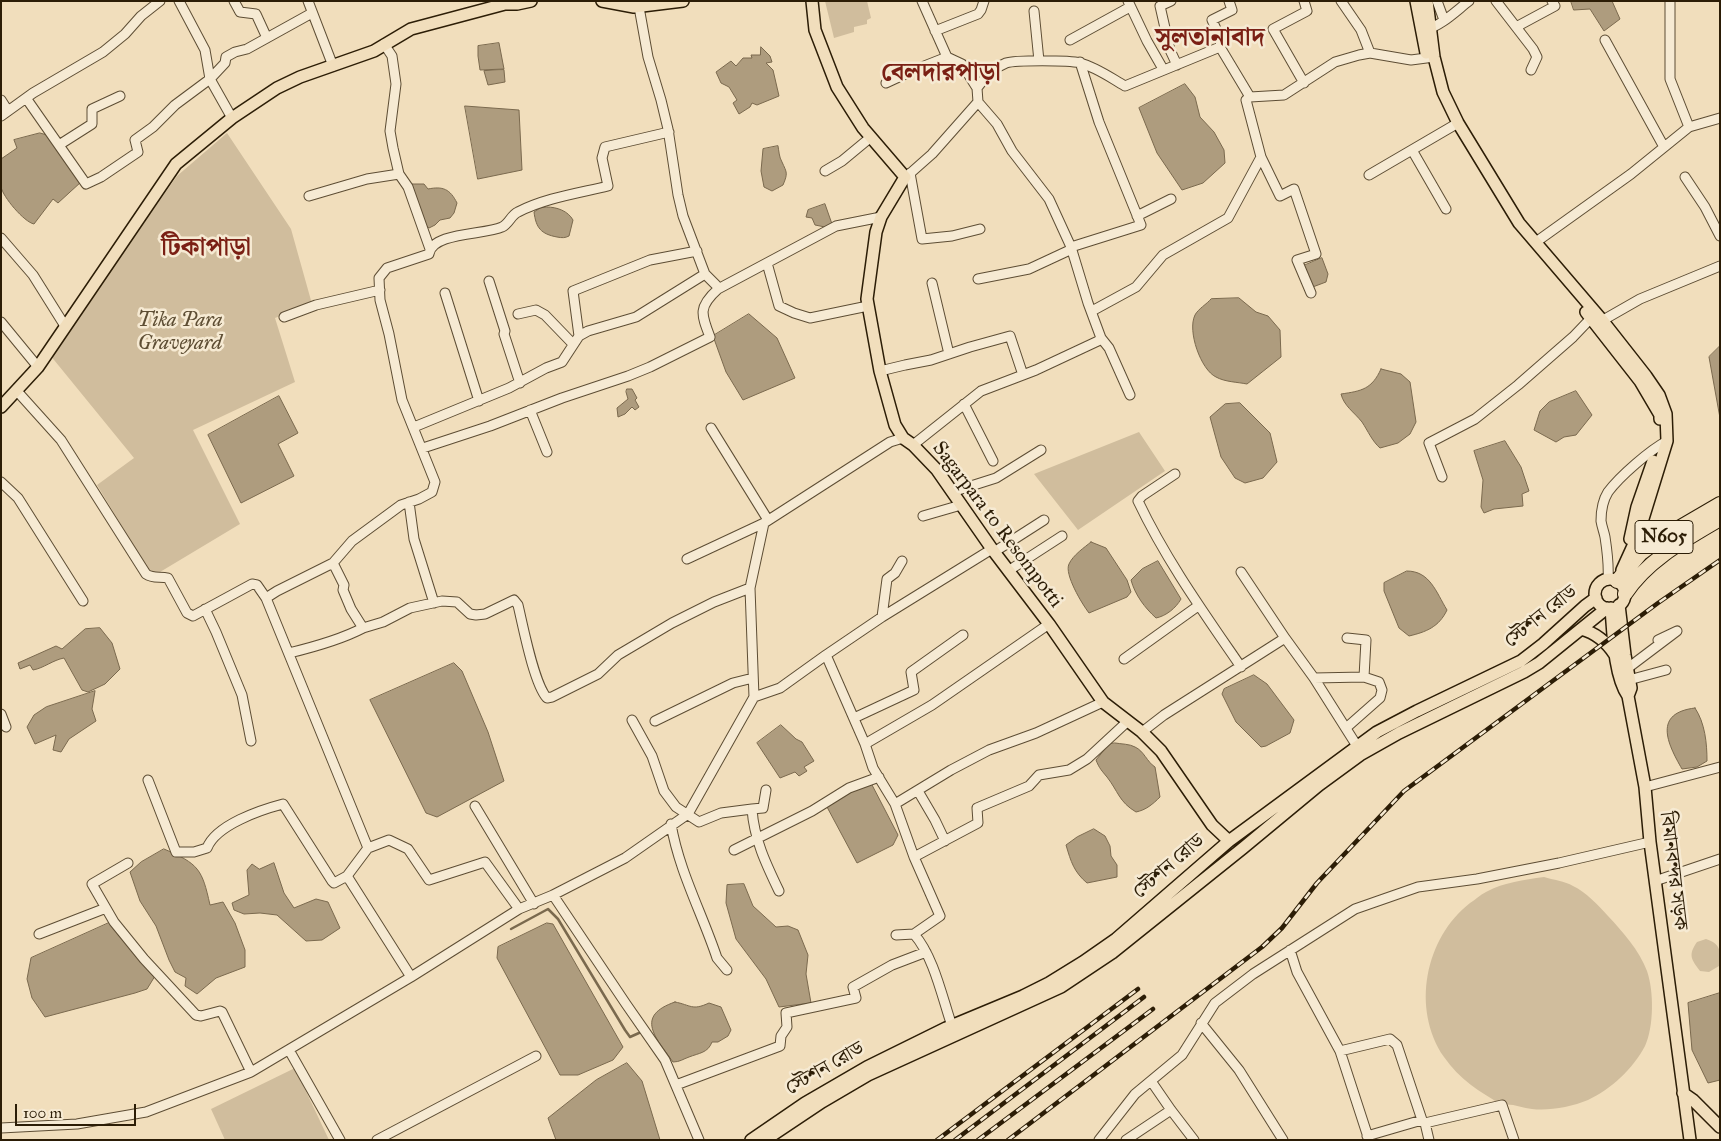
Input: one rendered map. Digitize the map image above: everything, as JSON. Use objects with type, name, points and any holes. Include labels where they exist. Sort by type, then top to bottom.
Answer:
[{"type":"highway","name":"N605","points":[[1613,580],[1642,552],[1660,539],[1720,504]]},
{"type":"highway","name":"স্টেশন রোড","points":[[1616,604],[1634,580],[1656,561],[1720,518]]},
{"type":"highway","points":[[1641,527],[1649,536],[1660,539]]},
{"type":"main road","points":[[1,408],[38,367],[176,164],[232,118],[277,88],[300,77],[374,51],[411,29],[506,4],[531,1]]},
{"type":"main road","points":[[602,1],[639,7],[683,1]]},
{"type":"main road","points":[[812,1],[816,30],[837,87],[863,128],[908,175]]},
{"type":"main road","points":[[1416,1],[1426,30],[1431,58],[1442,92],[1457,124],[1517,226],[1659,395],[1666,414],[1663,443],[1641,527],[1634,546],[1613,580]]},
{"type":"main road","points":[[1426,30],[1427,1]]},
{"type":"main road","points":[[1457,124],[1519,222],[1596,319]]},
{"type":"main road","name":"Sagarpara to Resompotti","points":[[908,175],[881,217],[876,232],[868,306],[880,371],[895,425],[903,438],[913,445],[936,470],[1049,624],[1103,702],[1142,732],[1162,751],[1212,824],[1230,840]]},
{"type":"main road","points":[[1613,580],[1629,544],[1637,508],[1663,443]]},
{"type":"main road","points":[[1613,580],[1623,586],[1616,604],[1616,657]]},
{"type":"main road","name":"N605","points":[[1596,598],[1597,588],[1600,584],[1613,580]]},
{"type":"main road","points":[[1596,598],[1598,602],[1616,604]]},
{"type":"main road","name":"স্টেশন রোড","points":[[751,1140],[805,1102],[867,1066],[952,1026],[1023,996],[1049,983],[1083,962],[1116,939],[1230,840],[1377,732],[1417,710],[1521,661],[1596,598]]},
{"type":"main road","points":[[1616,604],[1624,676]]},
{"type":"main road","name":"স্টেশন রোড","points":[[765,1140],[822,1102],[868,1076],[1061,987],[1112,953],[1319,785],[1360,755],[1399,733],[1540,663],[1581,628],[1616,604]]},
{"type":"main road","points":[[1581,628],[1593,632],[1606,643],[1616,657],[1624,676]]},
{"type":"main road","name":"বিমানবন্দর সড়ক","points":[[1624,676],[1631,688],[1628,696],[1645,787],[1650,842],[1690,1140]]},
{"type":"main road","points":[[1683,1093],[1694,1100],[1720,1127]]},
{"type":"street","points":[[1,100],[5,114],[26,98],[103,52],[160,1]]},
{"type":"street","points":[[179,1],[205,50],[210,79],[232,118]]},
{"type":"street","points":[[234,1],[240,12],[256,14],[267,38]]},
{"type":"street","points":[[308,1],[333,66]]},
{"type":"street","points":[[922,1],[947,57],[962,64],[977,88],[978,102],[997,124],[1012,151],[1048,199],[1072,248],[1101,338],[1109,348],[1130,394]]},
{"type":"street","points":[[935,31],[978,14],[984,1]]},
{"type":"street","points":[[1171,1],[1160,6],[1170,50],[1177,65]]},
{"type":"street","points":[[1229,1],[1232,10],[1212,20],[1222,40],[1220,47],[1250,97]]},
{"type":"street","points":[[1304,1],[1307,11],[1273,29],[1304,83]]},
{"type":"street","points":[[1341,1],[1361,30],[1370,53]]},
{"type":"street","points":[[1437,1],[1444,20]]},
{"type":"street","points":[[1426,30],[1444,20],[1469,1]]},
{"type":"street","points":[[1496,1],[1537,57],[1531,70]]},
{"type":"street","points":[[1516,27],[1555,6],[1552,1]]},
{"type":"street","points":[[1670,1],[1670,79],[1689,127]]},
{"type":"street","points":[[1070,40],[1129,4],[1163,69]]},
{"type":"street","points":[[639,7],[648,57],[669,132],[683,216],[705,274],[718,289]]},
{"type":"street","points":[[1034,11],[1040,61]]},
{"type":"street","points":[[26,98],[86,184],[101,177],[138,152],[135,140],[153,127],[175,105],[210,79],[225,63],[226,57],[247,49],[312,13]]},
{"type":"street","points":[[1605,40],[1664,147]]},
{"type":"street","points":[[384,44],[392,56],[394,64],[395,96],[391,113],[390,131],[400,174],[408,187],[430,249]]},
{"type":"street","points":[[977,88],[984,78],[1007,63],[1057,60],[1080,62],[1095,68],[1125,86],[1220,47]]},
{"type":"street","points":[[1311,293],[1297,260],[1316,254],[1294,189],[1280,196],[1261,157],[1246,100],[1250,97],[1284,95],[1335,62],[1370,53],[1411,60],[1431,58]]},
{"type":"street","points":[[886,83],[947,57]]},
{"type":"street","points":[[978,279],[1029,269],[1072,248],[1141,225],[1099,122],[1080,62]]},
{"type":"street","points":[[59,145],[92,124],[92,109],[120,96]]},
{"type":"street","points":[[978,102],[932,154],[908,175],[922,239],[952,236],[980,229]]},
{"type":"street","points":[[1536,242],[1631,174],[1689,127],[1719,120]]},
{"type":"street","points":[[1368,175],[1457,124]]},
{"type":"street","points":[[266,598],[333,563],[352,541],[401,505],[432,492],[435,482],[423,448],[402,400],[380,300],[379,278],[387,268],[429,254],[430,249],[436,243],[502,227],[520,210],[608,186],[602,158],[605,147],[669,132]]},
{"type":"street","points":[[825,171],[842,161],[871,137]]},
{"type":"street","points":[[1412,150],[1446,209]]},
{"type":"street","points":[[1092,311],[1136,287],[1162,255],[1228,218],[1261,157]]},
{"type":"street","points":[[309,196],[368,179],[400,174]]},
{"type":"street","points":[[1685,177],[1705,207],[1720,236]]},
{"type":"street","points":[[1137,216],[1170,199]]},
{"type":"street","points":[[423,448],[481,429],[650,367],[710,337],[702,314],[708,301],[718,289],[836,226],[881,217]]},
{"type":"street","points":[[1,238],[33,274],[65,326]]},
{"type":"street","points":[[580,336],[573,290],[650,260],[696,252]]},
{"type":"street","points":[[767,263],[779,306],[794,313],[810,318],[868,306]]},
{"type":"street","points":[[1442,477],[1429,443],[1475,419],[1596,319],[1720,266]]},
{"type":"street","points":[[414,427],[479,401],[562,362],[565,360],[573,344],[588,331],[636,317],[705,274]]},
{"type":"street","points":[[489,280],[520,382]]},
{"type":"street","points":[[932,282],[949,354]]},
{"type":"street","points":[[284,317],[316,305],[380,290]]},
{"type":"street","points":[[445,293],[479,401]]},
{"type":"street","points":[[518,314],[536,310],[545,315],[573,344]]},
{"type":"street","points":[[1,322],[38,367]]},
{"type":"street","points":[[880,371],[949,354],[1010,336],[1023,375]]},
{"type":"street","points":[[913,445],[981,391],[1023,375],[1101,338]]},
{"type":"street","points":[[16,390],[61,440],[146,574],[150,577],[163,576],[168,578],[187,613],[193,616],[252,584],[257,585],[266,598],[368,848]]},
{"type":"street","points":[[964,404],[993,461]]},
{"type":"street","points":[[530,410],[547,452]]},
{"type":"street","points":[[1,1128],[77,1124],[146,1112],[251,1072],[411,977],[519,909],[553,895],[624,858],[688,814],[754,697],[750,588],[766,522],[710,428]]},
{"type":"street","points":[[687,559],[766,522],[890,442],[903,438]]},
{"type":"street","points":[[1613,580],[1601,522],[1602,504],[1608,492],[1634,465],[1663,443]]},
{"type":"street","points":[[952,492],[996,478],[1041,450]]},
{"type":"street","points":[[1174,474],[1142,496],[1138,501],[1164,553],[1241,667]]},
{"type":"street","points":[[1,482],[18,498],[83,601]]},
{"type":"street","points":[[409,502],[414,539],[434,603]]},
{"type":"street","points":[[923,516],[961,505]]},
{"type":"street","points":[[754,697],[780,688],[882,618],[1044,520]]},
{"type":"street","points":[[1008,570],[1062,536]]},
{"type":"street","points":[[882,618],[887,579],[895,573],[902,561]]},
{"type":"street","points":[[333,563],[344,585],[343,590],[351,609],[363,628]]},
{"type":"street","points":[[1241,572],[1358,746]]},
{"type":"street","points":[[289,653],[350,635],[363,628],[383,622],[410,608],[442,601],[457,602],[470,614],[476,615],[485,614],[514,600],[518,605],[542,694],[546,698],[552,697],[598,674],[618,655],[672,623],[714,602],[750,588]]},
{"type":"street","points":[[1124,659],[1198,606]]},
{"type":"street","points":[[205,609],[242,695],[251,741]]},
{"type":"street","points":[[865,744],[932,704],[1049,624]]},
{"type":"street","points":[[1624,676],[1677,631],[1658,640]]},
{"type":"street","points":[[854,718],[914,690],[911,672],[963,635]]},
{"type":"street","points":[[1142,732],[1164,715],[1285,638]]},
{"type":"street","points":[[1347,638],[1366,640],[1364,677]]},
{"type":"street","points":[[826,655],[865,744],[873,768],[895,804],[914,857],[940,916],[914,934],[896,935]]},
{"type":"street","points":[[1624,676],[1666,670]]},
{"type":"street","points":[[1314,678],[1364,677],[1379,682],[1382,690],[1380,698],[1346,728]]},
{"type":"street","points":[[655,721],[733,683],[753,678]]},
{"type":"street","points":[[895,804],[951,770],[989,750],[1036,733],[1103,702]]},
{"type":"street","points":[[1,714],[6,727]]},
{"type":"street","points":[[632,720],[652,756],[664,791],[676,807],[699,822],[721,813],[763,808],[766,790]]},
{"type":"street","points":[[914,857],[978,823],[977,808],[1029,786],[1039,775],[1069,770],[1087,758],[1128,721]]},
{"type":"street","points":[[1645,787],[1720,767]]},
{"type":"street","points":[[734,850],[812,811],[849,788],[879,777]]},
{"type":"street","points":[[148,780],[176,852],[194,852],[207,848],[210,840],[244,818],[283,804],[334,883],[347,876],[368,848],[389,840],[408,850],[429,880],[484,862],[519,909]]},
{"type":"street","points":[[918,791],[945,841]]},
{"type":"street","points":[[475,806],[534,904]]},
{"type":"street","points":[[752,809],[752,824],[759,849],[779,891]]},
{"type":"street","points":[[671,824],[682,868],[717,958],[727,970]]},
{"type":"street","points":[[1099,1140],[1135,1094],[1182,1054],[1215,1003],[1233,988],[1355,909],[1418,887],[1486,877],[1559,863],[1650,842]]},
{"type":"street","points":[[1655,881],[1720,858]]},
{"type":"street","points":[[128,863],[92,884],[114,922],[144,959],[196,1015],[201,1016],[222,1012],[251,1072]]},
{"type":"street","points":[[347,876],[411,977]]},
{"type":"street","points":[[553,895],[665,1060],[700,1140]]},
{"type":"street","points":[[40,934],[106,908]]},
{"type":"street","points":[[914,934],[926,952],[952,1026]]},
{"type":"street","points":[[1290,950],[1297,972],[1340,1051],[1368,1138],[1423,1122],[1502,1106],[1514,1140]]},
{"type":"street","points":[[676,1085],[780,1046],[781,1036],[787,1027],[786,1013],[856,998],[853,987],[892,966],[926,952]]},
{"type":"street","points":[[1202,1023],[1239,1070],[1283,1140]]},
{"type":"street","points":[[1340,1051],[1390,1039],[1397,1045],[1429,1140]]},
{"type":"street","points":[[289,1050],[340,1140]]},
{"type":"street","points":[[377,1140],[536,1056]]},
{"type":"street","points":[[1151,1081],[1194,1140]]},
{"type":"street","points":[[1126,1140],[1171,1110]]},
{"type":"green space","points":[[825,1],[867,1],[871,18],[867,20],[867,24],[854,27],[854,32],[834,38]]},
{"type":"green space","name":"Tika Para Graveyard","points":[[227,133],[291,229],[312,304],[275,318],[295,382],[193,430],[240,524],[155,575],[148,569],[97,485],[134,458],[50,355],[177,176]]},
{"type":"green space","points":[[1139,432],[1165,471],[1078,530],[1034,474]]},
{"type":"green space","points":[[1544,877],[1566,883],[1583,892],[1592,899],[1625,935],[1640,956],[1647,971],[1651,988],[1652,1009],[1650,1029],[1645,1046],[1621,1078],[1588,1100],[1560,1108],[1539,1109],[1502,1105],[1478,1090],[1456,1072],[1444,1057],[1434,1038],[1428,1018],[1426,996],[1433,954],[1442,935],[1455,918],[1470,903],[1484,893],[1514,882]]},
{"type":"green space","points":[[1706,939],[1715,943],[1720,952],[1719,966],[1709,972],[1700,971],[1692,957],[1692,950],[1697,942]]},
{"type":"green space","points":[[295,1068],[329,1140],[225,1140],[211,1109]]},
{"type":"shaded area","points":[[1571,1],[1612,1],[1620,19],[1604,31],[1590,9],[1574,10]]},
{"type":"shaded area","points":[[499,43],[504,69],[480,70],[478,46]]},
{"type":"shaded area","points":[[761,47],[770,56],[772,62],[766,63],[773,70],[779,96],[757,105],[752,103],[750,107],[739,114],[733,103],[737,100],[729,87],[721,83],[716,72],[731,61],[736,66],[743,58],[752,58],[751,55],[760,55]]},
{"type":"shaded area","points":[[504,70],[505,82],[488,85],[484,71]]},
{"type":"shaded area","points":[[1185,84],[1195,97],[1200,117],[1214,132],[1224,150],[1225,163],[1203,183],[1182,190],[1157,153],[1139,108]]},
{"type":"shaded area","points":[[465,106],[519,110],[522,170],[478,179]]},
{"type":"shaded area","points":[[40,133],[47,135],[81,182],[58,203],[53,199],[34,224],[20,214],[10,203],[3,191],[1,187],[1,159],[17,148],[14,140]]},
{"type":"shaded area","points":[[778,146],[786,175],[783,185],[772,191],[764,187],[761,171],[763,149]]},
{"type":"shaded area","points":[[409,184],[424,184],[428,189],[442,188],[446,190],[452,194],[457,203],[454,213],[450,218],[440,220],[429,228],[425,225]]},
{"type":"shaded area","points":[[825,204],[832,224],[825,227],[815,225],[812,218],[806,217],[808,210]]},
{"type":"shaded area","points":[[547,207],[562,210],[571,217],[573,220],[569,236],[557,237],[547,234],[540,229],[534,212],[540,208]]},
{"type":"shaded area","points":[[1322,258],[1328,274],[1326,282],[1310,288],[1301,267]]},
{"type":"shaded area","points":[[1239,298],[1256,312],[1268,316],[1280,330],[1281,357],[1247,384],[1223,380],[1210,373],[1205,367],[1197,349],[1193,330],[1195,315],[1211,299]]},
{"type":"shaded area","points":[[749,314],[777,338],[795,378],[743,400],[726,372],[713,336]]},
{"type":"shaded area","points":[[1720,346],[1720,418],[1709,357]]},
{"type":"shaded area","points":[[1381,369],[1401,374],[1410,382],[1416,422],[1410,434],[1398,443],[1380,448],[1362,422],[1347,405],[1341,394],[1355,392],[1370,385]]},
{"type":"shaded area","points":[[627,389],[632,389],[639,407],[635,410],[632,407],[625,414],[618,417],[617,408],[628,399]]},
{"type":"shaded area","points":[[1576,391],[1592,415],[1576,435],[1564,437],[1556,442],[1534,430],[1540,411],[1549,402]]},
{"type":"shaded area","points":[[279,396],[298,433],[278,444],[294,476],[241,503],[208,435]]},
{"type":"shaded area","points":[[1240,403],[1270,433],[1277,462],[1263,478],[1245,483],[1235,478],[1221,457],[1210,417],[1225,404]]},
{"type":"shaded area","points":[[1505,441],[1521,467],[1529,491],[1522,494],[1523,506],[1494,509],[1484,513],[1481,507],[1483,480],[1474,451]]},
{"type":"shaded area","points":[[1091,542],[1106,548],[1127,580],[1131,592],[1127,597],[1089,613],[1074,589],[1068,569],[1073,557]]},
{"type":"shaded area","points":[[1158,561],[1181,599],[1170,611],[1156,618],[1141,601],[1131,580],[1142,569]]},
{"type":"shaded area","points":[[1407,571],[1415,572],[1427,579],[1436,590],[1447,610],[1436,625],[1421,633],[1409,636],[1399,628],[1384,591],[1384,583]]},
{"type":"shaded area","points":[[100,628],[112,643],[120,669],[105,684],[88,692],[82,690],[64,658],[33,670],[30,665],[20,669],[18,663],[56,646],[62,649],[85,629]]},
{"type":"shaded area","points":[[454,663],[462,671],[488,732],[504,781],[437,817],[426,813],[370,700]]},
{"type":"shaded area","points":[[1254,675],[1267,684],[1294,720],[1290,733],[1261,747],[1236,722],[1222,694],[1224,689]]},
{"type":"shaded area","points":[[95,691],[92,709],[96,721],[69,739],[61,752],[53,750],[56,735],[35,744],[27,727],[34,715],[46,707]]},
{"type":"shaded area","points":[[1695,708],[1705,733],[1707,761],[1697,767],[1682,769],[1668,740],[1668,723],[1673,716],[1682,711]]},
{"type":"shaded area","points":[[781,725],[802,742],[814,761],[804,767],[807,771],[799,776],[795,772],[780,778],[757,743]]},
{"type":"shaded area","points":[[1109,744],[1131,745],[1138,749],[1155,767],[1160,797],[1143,810],[1136,812],[1126,804],[1097,763],[1096,760]]},
{"type":"shaded area","points":[[871,783],[898,835],[893,845],[857,863],[827,807],[835,797]]},
{"type":"shaded area","points":[[1094,829],[1105,836],[1110,846],[1111,856],[1117,865],[1117,877],[1087,883],[1074,866],[1066,845]]},
{"type":"shaded area","points":[[164,849],[185,859],[197,869],[204,883],[210,905],[223,902],[235,923],[245,950],[245,967],[216,978],[197,994],[185,986],[186,978],[175,972],[156,926],[140,901],[130,872],[141,862]]},
{"type":"shaded area","points":[[274,863],[284,893],[294,908],[316,899],[328,902],[340,928],[322,940],[306,941],[277,915],[244,914],[234,910],[232,903],[249,895],[247,870],[252,864],[259,869]]},
{"type":"shaded area","points":[[744,884],[753,906],[776,927],[788,926],[798,930],[808,955],[806,974],[811,1003],[779,1007],[766,979],[736,939],[726,903],[727,885]]},
{"type":"shaded area","points":[[111,922],[155,976],[147,989],[45,1017],[32,998],[27,979],[31,958]]},
{"type":"shaded area","points":[[547,923],[553,924],[623,1047],[613,1060],[578,1075],[560,1075],[497,958],[498,947]]},
{"type":"shaded area","points":[[1720,993],[1720,1080],[1708,1083],[1692,1050],[1688,1003]]},
{"type":"shaded area","points":[[675,1002],[692,1007],[699,1007],[709,1003],[721,1007],[731,1030],[728,1036],[718,1042],[712,1042],[703,1052],[673,1062],[655,1036],[652,1021],[655,1014],[662,1008]]},
{"type":"shaded area","points":[[627,1063],[642,1081],[660,1140],[556,1140],[548,1118],[596,1080]]},
{"type":"waterway","points":[[511,929],[548,909],[558,919],[630,1037],[639,1033]]},
{"type":"railway","points":[[1008,1140],[1262,947],[1282,928],[1317,883],[1404,791],[1658,603],[1720,560]]},
{"type":"railway","points":[[937,1140],[1138,989]]},
{"type":"railway","points":[[955,1140],[1144,997]]},
{"type":"railway","points":[[978,1140],[1153,1009]]},
{"type":"district","name":"সুলতানাবাদ","points":[[1210,39]]},
{"type":"district","name":"বেলদারপাড়া","points":[[941,74]]},
{"type":"district","name":"টিকাপাড়া","points":[[206,249]]}]
